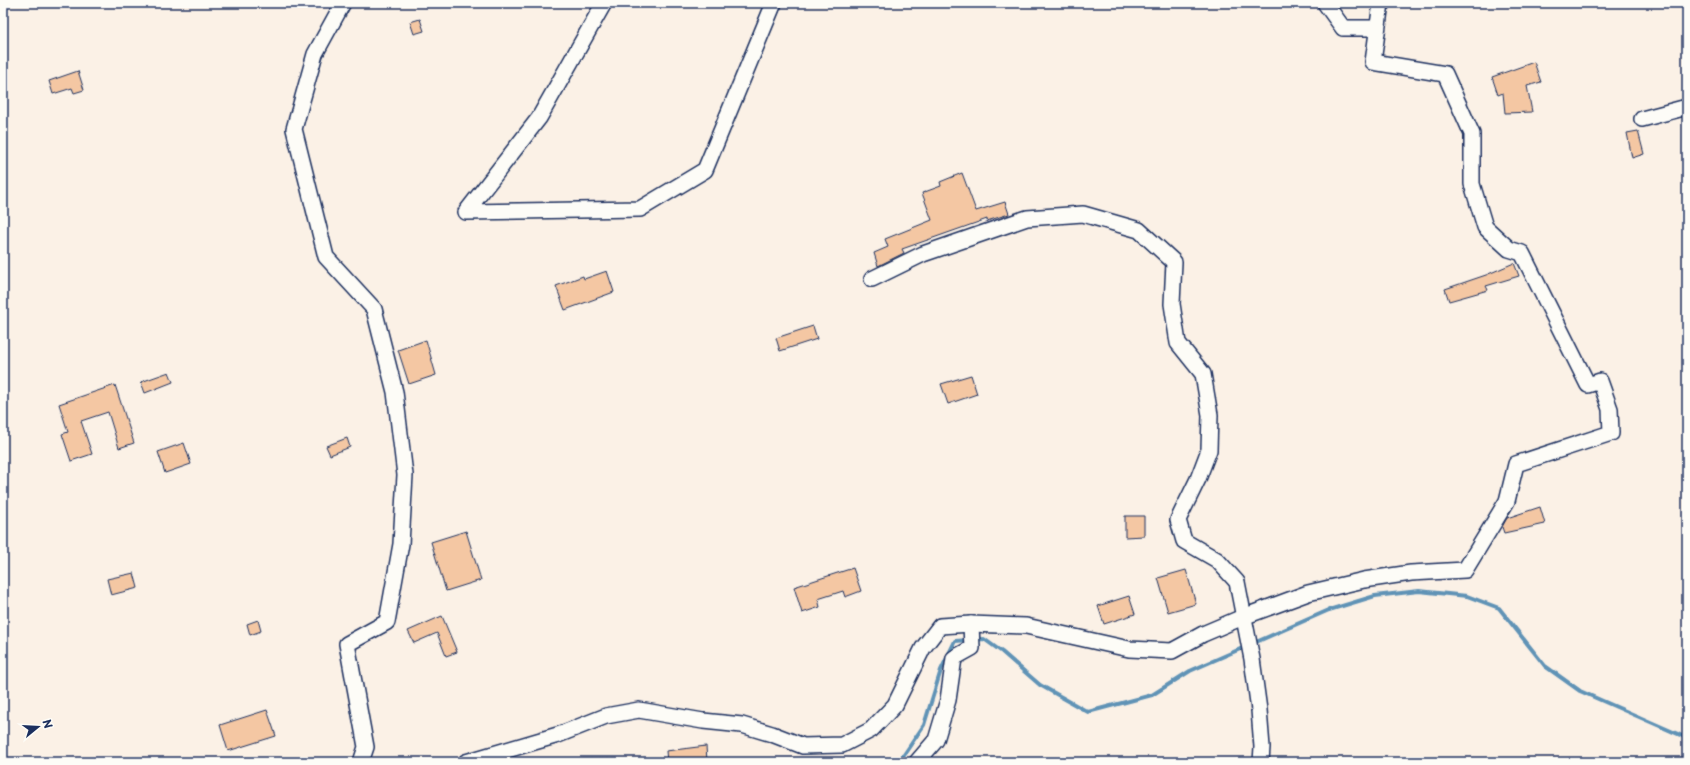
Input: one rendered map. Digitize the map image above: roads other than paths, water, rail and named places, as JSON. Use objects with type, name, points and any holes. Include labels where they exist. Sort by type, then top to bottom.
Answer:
[{"type":"street","points":[[343,3],[315,54],[294,129],[326,257],[374,309],[395,392],[405,475],[400,544],[387,622],[347,644],[366,747],[361,762]]},
{"type":"street","points":[[604,3],[539,118],[466,212],[640,209],[705,170],[774,3]]},
{"type":"street","points":[[1324,3],[1343,28],[1377,28]]},
{"type":"street","points":[[466,762],[558,735],[606,716],[639,710],[703,721],[742,725],[772,734],[803,746],[842,745],[871,730],[895,705],[923,648],[940,626],[970,624],[1026,626],[1129,649],[1172,651],[1203,634],[1243,617],[1308,593],[1364,580],[1411,573],[1465,570],[1507,501],[1516,464],[1611,433],[1610,409],[1600,381],[1588,385],[1522,253],[1509,249],[1485,227],[1472,184],[1472,134],[1445,74],[1373,62],[1381,3]]},
{"type":"street","points":[[1642,119],[1687,107]]},
{"type":"street","points":[[872,279],[923,254],[1027,218],[1083,214],[1139,230],[1174,262],[1172,304],[1178,343],[1202,374],[1210,415],[1209,450],[1198,479],[1178,520],[1184,542],[1217,560],[1237,582],[1252,658],[1259,710],[1262,747],[1260,762]]},
{"type":"street","points":[[917,762],[936,740],[948,700],[954,658],[972,648],[970,624]]},
{"type":"waterway","points":[[899,762],[924,725],[941,670],[955,641],[984,639],[1002,652],[1040,685],[1088,712],[1152,695],[1190,671],[1329,610],[1375,596],[1419,591],[1467,596],[1499,608],[1545,666],[1580,691],[1687,738]]}]
